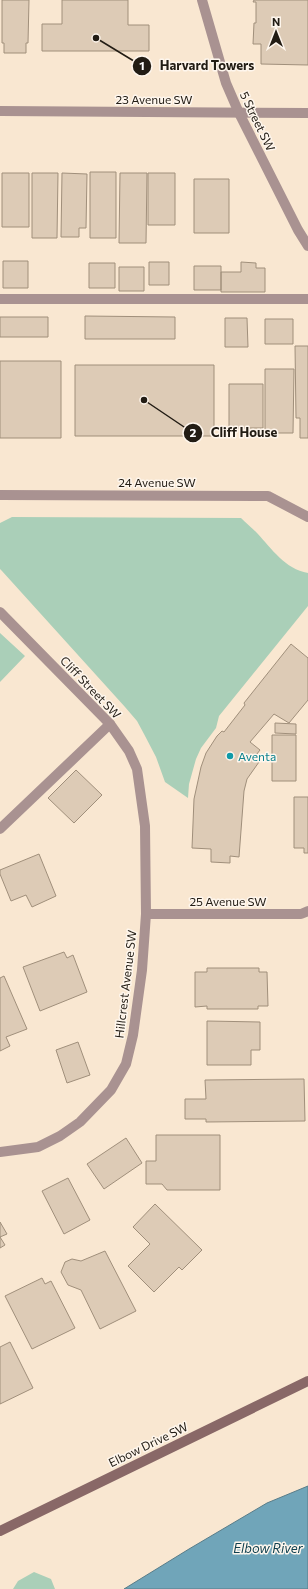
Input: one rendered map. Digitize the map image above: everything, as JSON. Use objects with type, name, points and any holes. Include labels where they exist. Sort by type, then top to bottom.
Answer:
[{"type":"main road","name":"Elbow Drive SW","points":[[0,1531],[308,1381]]},
{"type":"street","name":"5 Street SW","points":[[202,0],[226,83],[239,113],[298,230],[308,246]]},
{"type":"street","name":"23 Avenue SW","points":[[0,111],[308,113]]},
{"type":"street","points":[[0,299],[308,299]]},
{"type":"street","name":"24 Avenue SW","points":[[0,495],[268,496],[308,517]]},
{"type":"street","name":"Cliff Street SW","points":[[0,612],[110,724],[129,751],[137,769],[146,826],[146,914]]},
{"type":"street","points":[[0,829],[110,724]]},
{"type":"street","name":"25 Avenue SW","points":[[146,914],[306,914]]},
{"type":"street","name":"Hillcrest Avenue SW","points":[[0,1152],[38,1147],[60,1136],[80,1122],[111,1090],[126,1064],[133,1035],[142,970],[146,914]]},
{"type":"green space","points":[[12,517],[241,518],[286,563],[300,571],[308,573],[308,606],[219,716],[216,728],[201,748],[196,759],[189,784],[188,798],[165,782],[156,757],[137,721],[0,569],[0,523]]},
{"type":"green space","points":[[0,633],[25,656],[0,682]]},
{"type":"green space","points":[[34,1572],[51,1579],[55,1589],[13,1589],[18,1581]]},
{"type":"water","name":"Elbow River","points":[[308,1486],[308,1589],[124,1589],[267,1503]]},
{"type":"building","points":[[2,0],[29,0],[28,43],[26,43],[26,53],[4,53],[4,43],[2,43]]},
{"type":"building","points":[[62,0],[128,0],[128,25],[149,25],[149,51],[42,51],[42,24],[62,24]]},
{"type":"building","points":[[254,0],[308,0],[308,65],[261,64],[261,44],[253,44],[254,23],[256,23],[256,2],[253,2]]},
{"type":"building","points":[[90,172],[116,172],[116,238],[90,238]]},
{"type":"building","points":[[2,173],[29,173],[29,227],[2,227]]},
{"type":"building","points":[[32,173],[58,173],[57,238],[32,238]]},
{"type":"building","points":[[62,173],[87,174],[86,228],[79,228],[79,237],[61,237]]},
{"type":"building","points":[[120,173],[147,173],[146,243],[119,243]]},
{"type":"building","points":[[148,173],[175,173],[175,225],[148,225]]},
{"type":"building","points":[[194,179],[229,179],[229,233],[194,233]]},
{"type":"building","points":[[3,261],[28,261],[28,288],[3,288]]},
{"type":"building","points":[[149,262],[169,262],[169,285],[149,285]]},
{"type":"building","points":[[241,262],[256,263],[256,268],[265,268],[265,292],[221,292],[221,272],[241,272]]},
{"type":"building","points":[[89,263],[115,263],[115,288],[89,288]]},
{"type":"building","points":[[194,266],[221,266],[221,290],[194,290]]},
{"type":"building","points":[[119,267],[144,267],[144,291],[119,291]]},
{"type":"building","points":[[85,316],[175,317],[175,339],[85,339]]},
{"type":"building","points":[[0,317],[48,317],[48,337],[0,337]]},
{"type":"building","points":[[225,318],[247,318],[248,347],[225,347]]},
{"type":"building","points":[[265,319],[293,319],[293,344],[265,344]]},
{"type":"building","points":[[295,346],[308,346],[308,438],[300,438],[300,418],[296,418]]},
{"type":"building","points":[[0,361],[61,361],[61,438],[0,438]]},
{"type":"building","points":[[75,365],[214,365],[214,436],[75,436]]},
{"type":"building","points":[[265,369],[294,369],[293,433],[265,433]]},
{"type":"building","points":[[229,384],[263,384],[263,428],[229,428]]},
{"type":"building","name":"Aventa","points":[[291,644],[308,658],[308,700],[289,723],[274,714],[250,742],[260,750],[253,759],[259,762],[247,779],[244,791],[239,857],[230,856],[230,863],[211,862],[211,849],[192,848],[194,799],[201,767],[206,753],[217,736],[222,731],[224,732],[245,705],[244,703]]},
{"type":"building","points":[[275,723],[296,724],[296,734],[275,733]]},
{"type":"building","points":[[272,735],[296,735],[296,781],[272,781]]},
{"type":"building","points":[[76,770],[102,795],[74,823],[48,798]]},
{"type":"building","points":[[294,797],[308,797],[308,853],[304,853],[304,848],[294,848]]},
{"type":"building","points":[[39,854],[56,896],[32,907],[26,895],[11,901],[0,874],[0,870]]},
{"type":"building","points":[[64,952],[67,958],[73,955],[87,992],[40,1011],[23,967]]},
{"type":"building","points":[[207,968],[259,968],[259,972],[267,972],[268,1006],[258,1006],[258,1009],[207,1009],[207,1006],[195,1007],[195,972],[207,972]]},
{"type":"building","points":[[4,976],[27,1029],[6,1037],[10,1046],[0,1051],[0,978]]},
{"type":"building","points":[[207,1021],[260,1022],[260,1050],[251,1050],[251,1065],[207,1065]]},
{"type":"building","points":[[78,1042],[90,1075],[67,1083],[56,1050]]},
{"type":"building","points":[[304,1079],[305,1121],[206,1122],[206,1119],[185,1119],[185,1099],[206,1099],[205,1080]]},
{"type":"building","points":[[156,1135],[220,1135],[220,1190],[167,1190],[162,1184],[146,1184],[146,1161],[156,1161]]},
{"type":"building","points":[[126,1138],[142,1163],[104,1189],[87,1164]]},
{"type":"building","points":[[68,1178],[90,1220],[64,1234],[42,1191]]},
{"type":"building","points":[[155,1204],[202,1250],[182,1270],[179,1267],[154,1292],[128,1266],[150,1244],[133,1227]]},
{"type":"building","points":[[0,1222],[7,1234],[0,1237]]},
{"type":"building","points":[[0,1237],[5,1245],[0,1248]]},
{"type":"building","points":[[105,1251],[136,1311],[100,1329],[81,1290],[68,1285],[61,1272],[65,1262],[72,1259],[81,1261]]},
{"type":"building","points":[[42,1278],[45,1284],[51,1281],[75,1328],[32,1349],[5,1296]]},
{"type":"building","points":[[10,1342],[33,1388],[0,1404],[0,1347]]},
{"type":"place","name":"Harvard Towers","points":[[96,38]]},
{"type":"place","name":"Cliff House","points":[[144,400]]},
{"type":"place","name":"Aventa","points":[[230,756]]}]
